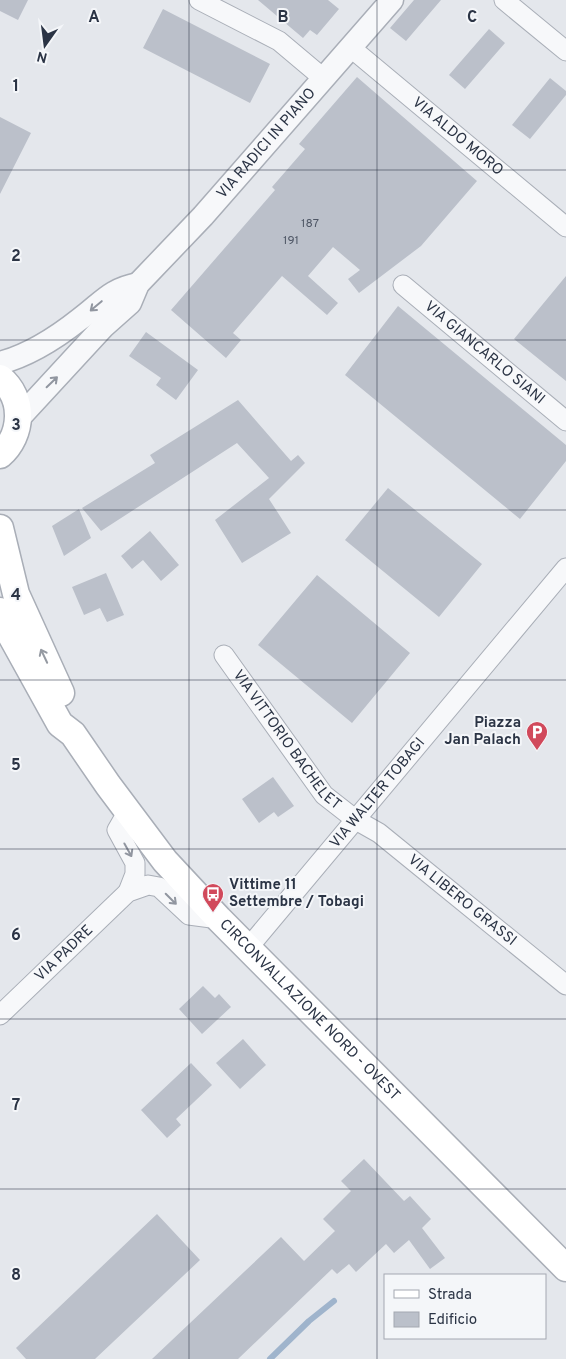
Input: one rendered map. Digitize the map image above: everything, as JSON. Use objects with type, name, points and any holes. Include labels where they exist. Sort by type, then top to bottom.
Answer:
[{"type":"main road","points":[[0,378],[12,391],[17,404],[19,418]]},
{"type":"main road","name":"VIA RADICI IN PIANO","points":[[0,455],[12,441],[19,418]]},
{"type":"main road","name":"CIRCONVALLAZIONE NORD - OVEST","points":[[0,528],[16,594],[73,720],[73,734]]},
{"type":"main road","name":"CIRCONVALLAZIONE NORD - OVEST","points":[[0,612],[60,724],[73,734],[82,750],[165,861],[218,919],[566,1268]]},
{"type":"street","points":[[199,0],[279,41],[323,78]]},
{"type":"street","name":"VIA RADICI IN PIANO","points":[[19,418],[103,327],[130,303],[138,284],[203,216],[392,0]]},
{"type":"street","points":[[504,0],[566,51]]},
{"type":"street","name":"VIA ALDO MORO","points":[[350,47],[566,227]]},
{"type":"street","points":[[0,363],[22,357],[41,346],[79,321],[117,288],[138,284]]},
{"type":"street","name":"VIA GIANCARLO SIANI","points":[[403,285],[566,420]]},
{"type":"street","name":"VIA WALTER TOBAGI","points":[[248,948],[566,568]]},
{"type":"street","name":"VIA VITTORIO BACHELET","points":[[224,655],[324,795],[356,820]]},
{"type":"street","name":"VIA PADRE","points":[[0,1015],[128,892],[135,874],[135,863],[117,830],[128,811]]},
{"type":"street","name":"VIA LIBERO GRASSI","points":[[356,820],[379,833],[566,985]]},
{"type":"street","points":[[128,892],[148,886],[159,887],[188,915],[218,919]]},
{"type":"building","points":[[0,0],[28,0],[18,20],[0,11]]},
{"type":"building","points":[[258,0],[328,0],[339,9],[317,35],[310,30],[303,38]]},
{"type":"building","points":[[414,0],[441,0],[406,41],[390,28]]},
{"type":"building","points":[[163,9],[270,64],[250,103],[143,48]]},
{"type":"building","points":[[489,29],[505,43],[465,89],[449,75]]},
{"type":"building","points":[[357,77],[477,181],[421,246],[359,293],[348,279],[360,270],[333,247],[308,276],[338,303],[327,315],[282,276],[233,333],[241,340],[226,358],[171,310],[275,190],[272,187],[305,149],[299,144]]},
{"type":"building","points":[[550,78],[566,91],[566,95],[530,139],[512,125]]},
{"type":"building","points":[[0,117],[31,133],[0,194]]},
{"type":"building","points":[[566,276],[566,381],[514,339]]},
{"type":"building","points":[[398,306],[566,445],[566,461],[520,519],[345,375]]},
{"type":"building","points":[[146,332],[198,370],[176,400],[156,385],[161,378],[129,356]]},
{"type":"building","points":[[238,400],[291,461],[298,455],[305,463],[269,499],[291,533],[242,563],[215,520],[269,478],[237,443],[101,531],[82,508],[155,463],[150,455]]},
{"type":"building","points":[[388,488],[482,564],[439,617],[345,540]]},
{"type":"building","points":[[79,509],[91,538],[64,556],[52,526]]},
{"type":"building","points":[[150,531],[179,565],[161,581],[143,560],[132,569],[121,556]]},
{"type":"building","points":[[106,573],[124,615],[107,622],[100,608],[84,615],[72,587]]},
{"type":"building","points":[[317,575],[410,653],[352,723],[258,645]]},
{"type":"building","points":[[273,777],[294,806],[278,817],[274,812],[259,823],[242,799]]},
{"type":"building","points":[[203,986],[215,998],[219,994],[231,1007],[202,1034],[179,1009]]},
{"type":"building","points":[[243,1039],[266,1065],[240,1089],[216,1063]]},
{"type":"building","points":[[191,1063],[212,1085],[176,1119],[181,1125],[167,1138],[141,1110]]},
{"type":"building","points":[[364,1159],[404,1201],[410,1196],[431,1219],[422,1228],[445,1258],[430,1269],[409,1240],[394,1253],[386,1244],[356,1272],[349,1264],[337,1274],[332,1269],[238,1359],[152,1359],[281,1237],[304,1261],[335,1231],[323,1219],[351,1191],[341,1181]]},
{"type":"building","points":[[157,1214],[200,1260],[95,1359],[26,1359],[16,1348]]},
{"type":"waterway","points":[[270,1359],[309,1321],[334,1301]]},
{"type":"place","name":"Piazza Jan Palach","points":[[537,751]]},
{"type":"place","name":"Vittime 11 Settembre / Tobagi","points":[[213,913]]}]
